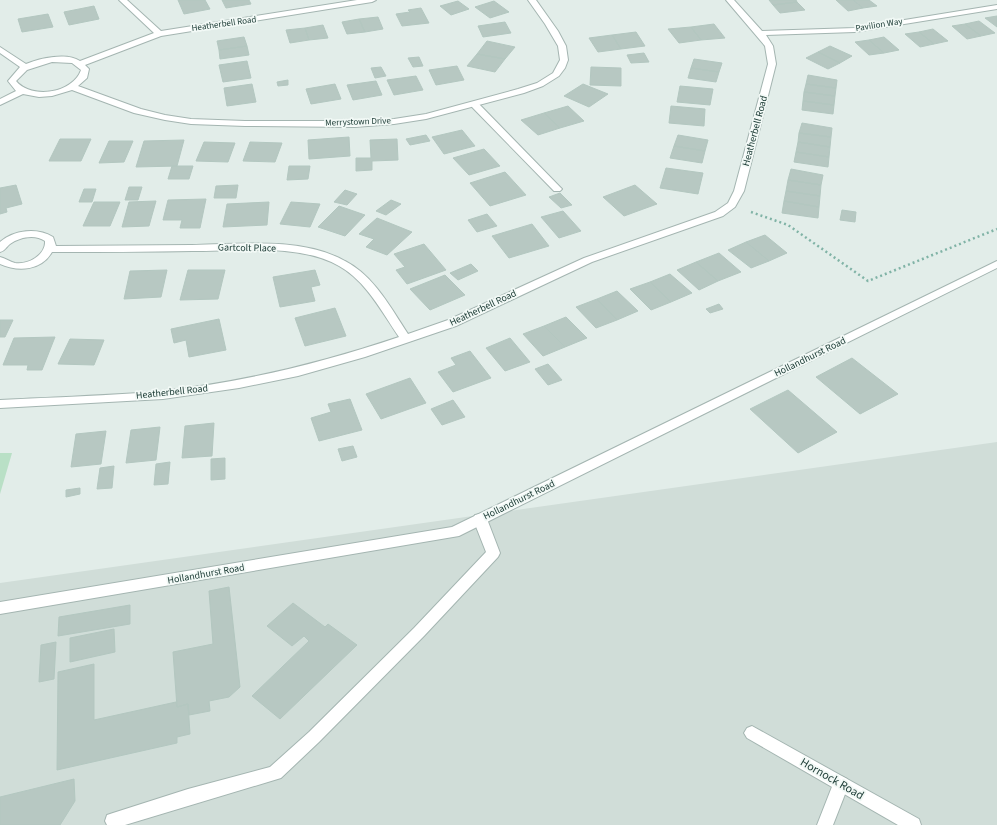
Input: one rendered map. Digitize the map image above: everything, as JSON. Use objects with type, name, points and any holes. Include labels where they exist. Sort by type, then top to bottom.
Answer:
[{"type":"street","points":[[123,0],[159,34]]},
{"type":"street","points":[[326,0],[331,8]]},
{"type":"street","name":"Heatherbell Road","points":[[81,64],[159,34],[331,8],[372,0]]},
{"type":"street","name":"Merrystown Drive","points":[[72,87],[107,101],[139,111],[176,119],[210,123],[379,123],[426,116],[475,105],[521,91],[544,82],[558,73],[564,62],[564,51],[536,4],[532,0]]},
{"type":"street","name":"Heatherbell Road","points":[[0,404],[163,394],[239,384],[298,372],[406,339],[452,323],[588,260],[701,222],[719,214],[732,205],[739,192],[772,64],[769,46],[760,33],[730,0]]},
{"type":"street","name":"Pavilion Way","points":[[760,33],[855,30],[997,6]]},
{"type":"street","points":[[0,49],[25,66]]},
{"type":"street","points":[[52,59],[65,59],[81,64],[85,69],[85,75],[72,87],[46,94],[31,94],[21,92],[15,87],[12,81],[16,73],[25,66],[52,59]]},
{"type":"street","points":[[0,102],[21,92]]},
{"type":"street","points":[[475,105],[557,189]]},
{"type":"street","points":[[0,249],[10,240],[19,236],[36,234],[46,237],[50,241],[51,249],[42,258],[29,264],[13,266],[0,260]]},
{"type":"street","name":"Gartcolt Place","points":[[51,249],[293,249],[324,256],[342,263],[358,275],[372,291],[406,339]]},
{"type":"street","name":"Hollandhurst Road","points":[[0,608],[454,532],[997,264]]},
{"type":"street","points":[[113,821],[275,773],[314,737],[419,632],[492,553],[480,519]]},
{"type":"street","name":"Hornock Road","points":[[752,733],[913,825]]},
{"type":"street","points":[[826,825],[842,784]]},
{"type":"path","points":[[732,205],[788,226],[868,281],[997,229]]},
{"type":"shaded area","points":[[997,442],[997,825],[0,825],[0,583]]},
{"type":"green space","points":[[0,453],[12,453],[0,494]]},
{"type":"building","points":[[178,0],[205,0],[210,9],[184,14]]},
{"type":"building","points":[[222,0],[249,0],[251,4],[226,8]]},
{"type":"building","points":[[769,0],[796,0],[797,2],[773,5]]},
{"type":"building","points":[[836,0],[853,0],[863,8],[848,11]]},
{"type":"building","points":[[853,0],[869,0],[877,6],[863,8]]},
{"type":"building","points":[[458,1],[469,9],[451,15],[440,6]]},
{"type":"building","points":[[494,1],[509,12],[490,18],[475,7]]},
{"type":"building","points":[[797,2],[805,10],[780,13],[773,5]]},
{"type":"building","points":[[94,6],[99,19],[69,25],[64,12]]},
{"type":"building","points":[[421,8],[429,23],[402,26],[396,14],[410,12],[408,10]]},
{"type":"building","points":[[48,14],[53,27],[22,32],[18,19]]},
{"type":"building","points":[[997,16],[997,27],[985,18]]},
{"type":"building","points":[[378,17],[383,29],[365,32],[359,19]]},
{"type":"building","points":[[359,19],[365,32],[347,34],[342,22]]},
{"type":"building","points":[[979,21],[995,33],[981,36],[965,24]]},
{"type":"building","points":[[505,22],[511,33],[483,37],[478,26]]},
{"type":"building","points":[[714,24],[725,38],[701,40],[691,27]]},
{"type":"building","points":[[965,24],[981,36],[967,39],[952,26]]},
{"type":"building","points":[[323,25],[328,38],[309,40],[305,28]]},
{"type":"building","points":[[691,27],[701,40],[679,43],[668,29]]},
{"type":"building","points":[[305,28],[309,40],[290,43],[286,30]]},
{"type":"building","points":[[933,29],[948,41],[934,44],[919,32]]},
{"type":"building","points":[[636,32],[645,46],[621,49],[612,35]]},
{"type":"building","points":[[919,32],[934,44],[920,47],[905,34]]},
{"type":"building","points":[[612,35],[621,49],[598,52],[589,38]]},
{"type":"building","points":[[244,37],[247,46],[219,50],[217,41]]},
{"type":"building","points":[[884,37],[899,50],[884,53],[869,40]]},
{"type":"building","points":[[869,40],[884,53],[869,55],[855,42]]},
{"type":"building","points":[[487,41],[515,47],[505,59],[477,54]]},
{"type":"building","points":[[247,46],[249,55],[220,59],[219,50]]},
{"type":"building","points":[[830,46],[852,56],[840,63],[818,52]]},
{"type":"building","points":[[818,52],[840,63],[828,69],[806,58]]},
{"type":"building","points":[[644,53],[649,62],[631,63],[627,55]]},
{"type":"building","points":[[477,54],[505,59],[495,72],[467,66]]},
{"type":"building","points":[[419,57],[423,66],[413,67],[408,58]]},
{"type":"building","points":[[694,59],[722,63],[719,72],[691,68]]},
{"type":"building","points":[[247,61],[251,78],[223,82],[219,65]]},
{"type":"building","points":[[457,66],[464,80],[436,85],[429,70]]},
{"type":"building","points":[[381,67],[386,76],[375,78],[371,68]]},
{"type":"building","points":[[591,67],[621,68],[621,86],[590,85]]},
{"type":"building","points":[[691,68],[719,72],[716,82],[688,78]]},
{"type":"building","points":[[808,75],[837,80],[836,88],[806,84]]},
{"type":"building","points":[[416,76],[423,90],[394,95],[387,80]]},
{"type":"building","points":[[288,80],[288,85],[278,86],[277,82]]},
{"type":"building","points":[[376,81],[382,95],[353,100],[347,85]]},
{"type":"building","points":[[252,84],[256,102],[227,106],[224,88]]},
{"type":"building","points":[[335,84],[341,99],[311,104],[306,89]]},
{"type":"building","points":[[583,84],[608,94],[589,107],[564,96]]},
{"type":"building","points":[[806,84],[836,88],[835,96],[804,92]]},
{"type":"building","points":[[680,86],[713,89],[710,105],[677,102]]},
{"type":"building","points":[[804,92],[835,96],[834,105],[803,101]]},
{"type":"building","points":[[803,101],[834,105],[833,114],[802,110]]},
{"type":"building","points":[[568,106],[584,121],[560,128],[544,113]]},
{"type":"building","points":[[671,106],[705,109],[704,126],[669,123]]},
{"type":"building","points":[[544,113],[560,128],[538,135],[521,120]]},
{"type":"building","points":[[802,123],[832,128],[831,137],[799,133]]},
{"type":"building","points":[[462,130],[475,146],[444,154],[432,137]]},
{"type":"building","points":[[799,133],[831,137],[830,147],[798,142]]},
{"type":"building","points":[[426,135],[430,141],[410,145],[406,139]]},
{"type":"building","points":[[678,135],[708,140],[705,151],[674,146]]},
{"type":"building","points":[[349,137],[350,156],[309,159],[308,140]]},
{"type":"building","points":[[60,139],[91,139],[81,161],[49,161]]},
{"type":"building","points":[[397,139],[398,160],[372,161],[372,170],[356,171],[356,158],[371,158],[370,140]]},
{"type":"building","points":[[184,140],[177,166],[136,167],[144,141]]},
{"type":"building","points":[[109,141],[133,141],[124,162],[99,163]]},
{"type":"building","points":[[204,142],[235,143],[228,162],[196,161]]},
{"type":"building","points":[[250,142],[282,143],[275,162],[243,161]]},
{"type":"building","points":[[798,142],[830,147],[829,157],[796,152]]},
{"type":"building","points":[[674,146],[705,151],[702,163],[670,158]]},
{"type":"building","points":[[484,149],[500,166],[469,175],[453,158]]},
{"type":"building","points":[[796,152],[829,157],[828,167],[794,162]]},
{"type":"building","points":[[172,166],[193,166],[189,179],[168,179]]},
{"type":"building","points":[[289,166],[310,166],[308,179],[287,180]]},
{"type":"building","points":[[666,168],[703,173],[698,194],[660,188]]},
{"type":"building","points":[[791,169],[823,175],[821,185],[788,180]]},
{"type":"building","points":[[505,172],[526,195],[490,206],[470,183]]},
{"type":"building","points":[[788,180],[821,185],[820,196],[786,191]]},
{"type":"building","points":[[16,185],[22,204],[6,208],[7,212],[0,214],[0,188]]},
{"type":"building","points":[[238,185],[236,198],[214,198],[216,186]]},
{"type":"building","points":[[635,185],[657,204],[624,216],[603,197]]},
{"type":"building","points":[[129,187],[142,187],[138,200],[125,200]]},
{"type":"building","points":[[84,189],[96,189],[92,202],[79,202]]},
{"type":"building","points":[[345,190],[357,194],[347,205],[334,202]]},
{"type":"building","points":[[786,191],[820,196],[819,207],[784,201]]},
{"type":"building","points":[[560,193],[572,205],[561,208],[549,197]]},
{"type":"building","points":[[206,199],[200,228],[180,228],[182,220],[163,220],[168,200]]},
{"type":"building","points":[[391,200],[401,204],[386,215],[376,211]]},
{"type":"building","points":[[156,201],[149,226],[122,227],[129,202]]},
{"type":"building","points":[[784,201],[819,207],[818,218],[782,213]]},
{"type":"building","points":[[94,202],[120,202],[110,226],[83,226]]},
{"type":"building","points":[[269,202],[267,225],[223,227],[227,204]]},
{"type":"building","points":[[291,202],[320,204],[310,227],[280,224]]},
{"type":"building","points":[[339,206],[365,215],[345,236],[318,227]]},
{"type":"building","points":[[842,210],[856,212],[855,222],[840,220]]},
{"type":"building","points":[[563,211],[581,231],[559,238],[541,217]]},
{"type":"building","points":[[487,214],[497,226],[477,232],[468,220]]},
{"type":"building","points":[[377,218],[412,232],[387,255],[366,247],[374,239],[359,234]]},
{"type":"building","points":[[532,224],[549,246],[509,258],[492,236]]},
{"type":"building","points":[[765,235],[787,253],[769,261],[746,242]]},
{"type":"building","points":[[746,242],[769,261],[751,268],[728,250]]},
{"type":"building","points":[[424,244],[446,270],[407,284],[396,270],[405,267],[394,254]]},
{"type":"building","points":[[719,253],[741,272],[718,281],[696,262]]},
{"type":"building","points":[[696,262],[718,281],[699,290],[677,270]]},
{"type":"building","points":[[471,264],[478,271],[458,280],[450,273]]},
{"type":"building","points":[[167,270],[161,297],[124,299],[130,271]]},
{"type":"building","points":[[188,270],[225,270],[218,299],[180,300]]},
{"type":"building","points":[[315,270],[320,285],[311,287],[315,301],[280,307],[273,277]]},
{"type":"building","points":[[670,274],[692,293],[671,302],[650,282]]},
{"type":"building","points":[[445,275],[465,295],[430,310],[410,289]]},
{"type":"building","points":[[650,282],[671,302],[651,310],[630,289]]},
{"type":"building","points":[[617,291],[638,311],[617,320],[597,299]]},
{"type":"building","points":[[597,299],[617,320],[596,328],[576,307]]},
{"type":"building","points":[[719,304],[723,309],[710,313],[706,309]]},
{"type":"building","points":[[335,308],[346,336],[305,346],[295,318]]},
{"type":"building","points":[[566,317],[587,338],[565,347],[544,326]]},
{"type":"building","points":[[219,319],[226,350],[189,357],[186,340],[174,343],[171,329]]},
{"type":"building","points":[[0,320],[13,320],[5,337],[0,337]]},
{"type":"building","points":[[544,326],[565,347],[543,356],[523,334]]},
{"type":"building","points":[[55,337],[42,370],[27,370],[28,365],[3,365],[14,338]]},
{"type":"building","points":[[510,338],[530,362],[505,371],[486,348]]},
{"type":"building","points":[[70,339],[104,340],[94,365],[58,364]]},
{"type":"building","points":[[470,351],[491,378],[453,392],[438,372],[456,365],[451,358]]},
{"type":"building","points":[[852,358],[898,394],[860,414],[816,377]]},
{"type":"building","points":[[548,364],[562,380],[548,385],[535,369]]},
{"type":"building","points":[[410,378],[426,403],[381,419],[366,394]]},
{"type":"building","points":[[788,390],[837,432],[798,453],[750,409]]},
{"type":"building","points":[[350,399],[362,430],[319,441],[311,418],[331,412],[328,404]]},
{"type":"building","points":[[453,400],[465,417],[442,425],[431,409]]},
{"type":"building","points":[[214,423],[212,456],[182,458],[185,426]]},
{"type":"building","points":[[160,427],[156,460],[126,463],[131,430]]},
{"type":"building","points":[[106,431],[101,464],[71,467],[76,434]]},
{"type":"building","points":[[353,446],[357,457],[342,461],[338,449]]},
{"type":"building","points":[[225,458],[225,479],[211,480],[211,459]]},
{"type":"building","points":[[170,462],[168,484],[154,485],[156,464]]},
{"type":"building","points":[[114,466],[112,488],[97,489],[100,468]]},
{"type":"building","points":[[80,488],[80,494],[66,497],[66,490]]},
{"type":"building","points":[[229,587],[240,687],[229,697],[209,701],[210,711],[189,715],[188,704],[177,707],[173,652],[213,644],[209,591]]},
{"type":"building","points":[[293,603],[325,627],[328,624],[357,645],[280,719],[252,696],[309,641],[304,636],[292,646],[267,626]]},
{"type":"building","points":[[130,605],[130,624],[58,636],[59,617]]},
{"type":"building","points":[[114,629],[115,652],[70,662],[70,638]]},
{"type":"building","points":[[56,642],[54,679],[39,682],[41,645]]},
{"type":"building","points":[[94,664],[94,720],[176,702],[177,707],[188,704],[190,734],[177,737],[177,743],[57,770],[58,672]]},
{"type":"building","points":[[74,779],[75,801],[60,825],[0,825],[0,797]]}]
